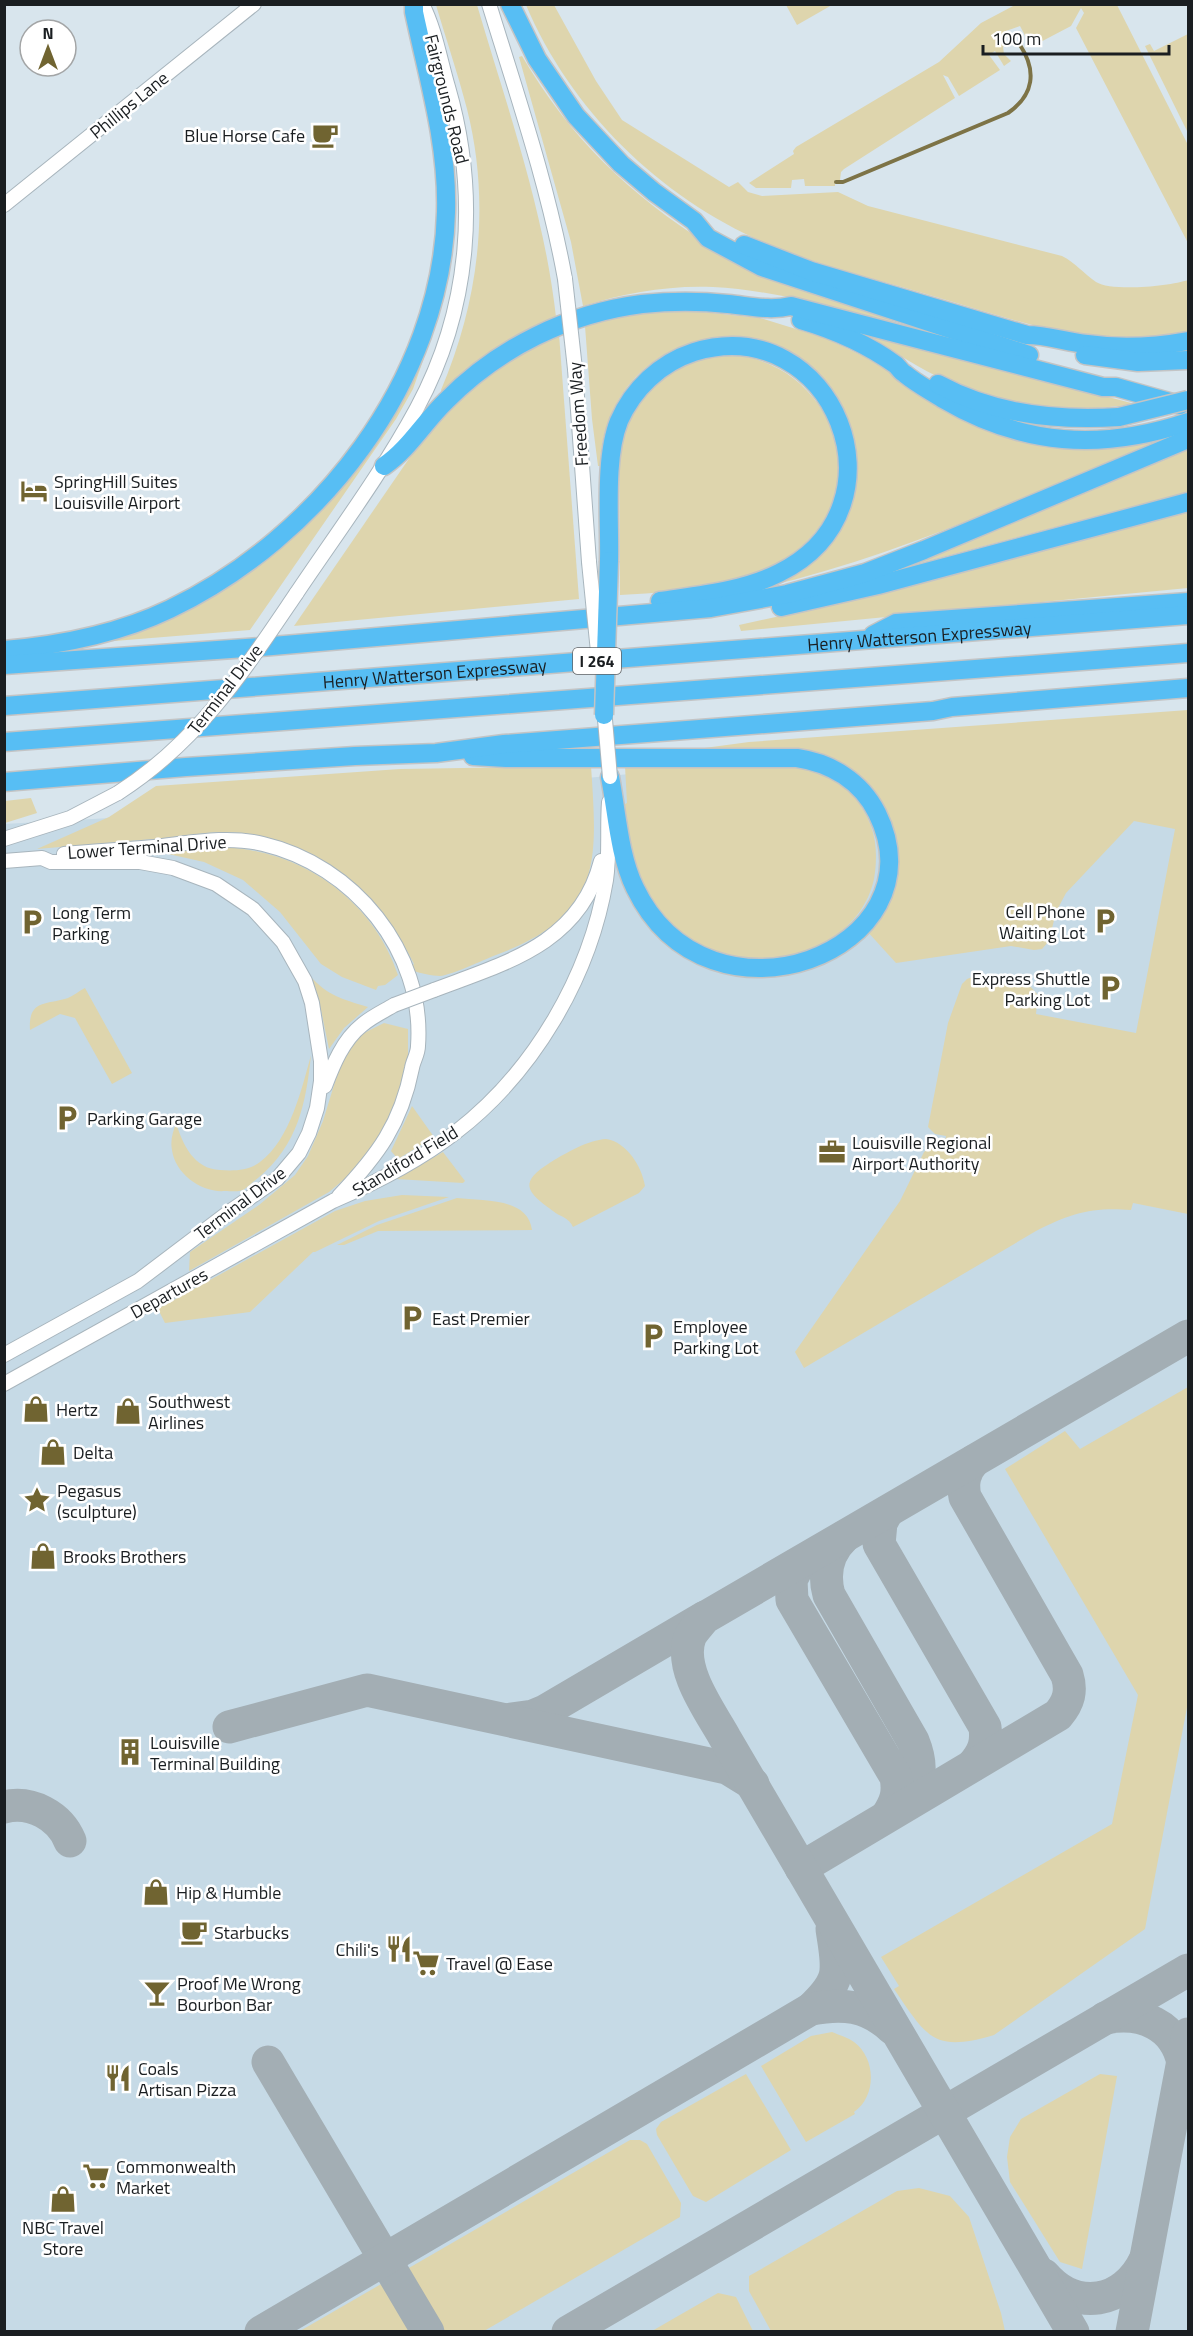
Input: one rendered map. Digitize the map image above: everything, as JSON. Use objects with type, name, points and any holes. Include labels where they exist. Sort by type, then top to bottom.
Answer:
[{"type":"highway","points":[[4,650],[74,641],[118,628],[168,610],[223,580],[266,551],[310,510],[346,469],[383,416],[409,366],[428,315],[439,275],[446,213],[444,153],[414,4]]},
{"type":"highway","points":[[510,4],[537,59],[576,116],[621,164],[694,221],[708,238],[762,267],[1105,380],[1188,423]]},
{"type":"highway","points":[[694,221],[753,249],[811,271],[1027,335],[1041,335],[1071,342],[1107,346],[1153,346],[1188,341]]},
{"type":"highway","points":[[384,466],[399,456],[428,420],[460,387],[504,354],[564,323],[617,308],[663,302],[708,302],[778,309],[791,306],[1103,387],[1116,387]]},
{"type":"highway","points":[[778,309],[789,316],[820,326],[863,345],[920,384],[979,418],[1029,435],[1060,440],[1093,441],[1134,437],[1188,423]]},
{"type":"highway","points":[[1027,335],[1046,345],[1110,360],[1168,362],[1188,360]]},
{"type":"highway","points":[[604,616],[631,604],[735,588],[776,575],[807,556],[819,544],[842,505],[849,477],[844,433],[831,403],[810,378],[794,366],[766,352],[733,347],[700,350],[658,370],[631,400],[619,422],[610,464],[609,561],[604,715]]},
{"type":"highway","points":[[898,367],[908,368],[944,387],[989,405],[1065,418],[1119,417],[1188,400]]},
{"type":"highway","points":[[4,665],[261,647],[711,608],[754,601],[865,573],[934,546],[1188,423]]},
{"type":"highway","points":[[653,612],[758,611],[795,605],[1188,502]]},
{"type":"highway","points":[[866,639],[896,623],[1188,602]]},
{"type":"highway","name":"Henry Watterson Expressway","points":[[4,705],[1188,615]]},
{"type":"highway","name":"Henry Watterson Expressway","points":[[4,742],[1188,653]]},
{"type":"highway","points":[[4,782],[242,763],[436,753],[504,744],[933,711],[952,707],[1188,688]]},
{"type":"highway","points":[[933,711],[953,717],[1188,698]]},
{"type":"highway","points":[[436,753],[506,758],[797,758],[822,764],[840,773],[857,786],[867,797],[882,823],[888,850],[888,864],[880,898],[861,927],[847,940],[832,950],[803,963],[773,969],[751,969],[708,958],[689,949],[661,927],[635,887],[626,858],[610,777]]},
{"type":"main road","name":"Phillips Lane","points":[[4,205],[254,4]]},
{"type":"main road","name":"Fairgrounds Road","points":[[384,466],[417,408],[445,345],[457,301],[467,233],[467,188],[461,142],[451,98],[422,4]]},
{"type":"main road","name":"Freedom Way","points":[[489,4],[545,192],[565,279],[575,369],[589,562],[610,777],[607,833]]},
{"type":"main road","name":"Terminal Drive","points":[[4,839],[70,818],[118,793],[157,766],[211,713],[384,466]]},
{"type":"main road","points":[[317,1108],[338,1056],[351,1036],[362,1025],[394,1005],[528,952],[565,927],[581,908],[594,883],[607,833]]},
{"type":"main road","name":"Standiford Field","points":[[333,1201],[377,1181],[457,1132],[487,1105],[528,1056],[561,1007],[582,965],[606,880],[609,859],[607,833]]},
{"type":"main road","name":"Lower Terminal Drive","points":[[42,858],[50,855],[210,840],[245,841],[285,850],[315,864],[329,872],[362,899],[376,914],[401,957],[415,999],[418,1049],[412,1065],[409,1090],[388,1136],[375,1155],[333,1201]]},
{"type":"main road","name":"Terminal Drive","points":[[4,861],[42,858],[51,862],[140,862],[173,867],[216,884],[253,909],[276,934],[294,961],[312,1003],[321,1061],[317,1108],[299,1153],[277,1179],[160,1262],[138,1281],[4,1355]]},
{"type":"main road","name":"Departures","points":[[4,1384],[333,1201]]},
{"type":"shaded area","points":[[436,5],[477,5],[534,198],[556,317],[495,350],[442,392],[464,322],[472,287],[479,216],[478,180],[467,109]]},
{"type":"shaded area","points":[[526,5],[554,5],[596,81],[622,120],[729,187],[738,182],[748,192],[762,196],[838,192],[868,206],[1062,256],[1096,282],[1104,285],[1142,287],[1188,280],[1188,333],[1146,339],[1114,340],[1040,327],[809,260],[729,225],[691,203],[656,177],[594,115],[568,81],[545,44]]},
{"type":"shaded area","points":[[786,5],[832,5],[797,25]]},
{"type":"shaded area","points":[[1015,5],[1117,5],[1188,145],[1188,243],[1076,28],[1084,13],[1081,8],[1071,26],[1031,47],[1020,26],[1006,31],[1004,54],[1011,61],[1004,66],[995,51],[989,55],[1000,70],[959,96],[948,77],[943,75],[955,98],[844,169],[840,180],[835,180],[835,186],[805,186],[804,179],[792,180],[791,188],[756,188],[749,183],[794,154],[796,147],[939,62],[981,23]]},
{"type":"shaded area","points":[[1188,34],[1188,133],[1145,46],[1150,44],[1154,51]]},
{"type":"shaded area","points":[[522,56],[560,113],[581,138],[627,184],[680,226],[709,245],[905,326],[785,296],[713,287],[680,287],[647,291],[583,306],[571,242],[519,57]]},
{"type":"shaded area","points":[[684,310],[760,318],[825,338],[863,356],[977,424],[1157,441],[963,523],[865,559],[764,587],[812,559],[838,526],[843,414],[753,345],[734,337],[702,340],[680,347],[643,370],[629,385],[608,422],[602,443],[600,466],[598,466],[585,326],[633,314]]},
{"type":"shaded area","points":[[864,333],[1135,404],[1063,409],[995,398],[938,377]]},
{"type":"shaded area","points":[[559,334],[579,599],[294,626],[439,415],[504,362]]},
{"type":"shaded area","points":[[734,355],[767,363],[795,379],[816,402],[831,429],[838,458],[836,489],[825,518],[803,545],[784,559],[763,570],[716,585],[667,592],[620,595],[619,446],[632,409],[666,373],[698,359]]},
{"type":"shaded area","points":[[420,356],[424,358],[413,389],[396,419],[250,630],[102,642],[296,530]]},
{"type":"shaded area","points":[[1188,450],[1188,492],[905,567]]},
{"type":"shaded area","points":[[1188,507],[1188,588],[741,631],[739,625],[812,609]]},
{"type":"shaded area","points":[[1188,710],[1188,1214],[1133,1203],[1131,1210],[1105,1209],[1060,1220],[1036,1231],[804,1368],[795,1352],[900,1201],[924,1152],[931,1147],[944,1147],[946,1136],[935,1134],[928,1127],[948,1023],[962,984],[975,976],[1030,986],[1038,995],[1036,1014],[1136,1033],[1175,829],[1134,821],[1066,893],[1056,912],[1049,941],[1042,949],[1011,946],[896,963],[866,930],[893,854],[851,772],[697,749],[749,742]]},
{"type":"shaded area","points":[[1188,716],[1188,2331],[5,2331],[4,824],[216,812],[912,748]]},
{"type":"shaded area","points":[[591,766],[594,832],[592,859],[586,883],[574,904],[556,923],[531,940],[440,976],[413,971],[411,966],[414,964],[399,937],[381,912],[360,890],[336,870],[310,854],[281,842],[251,834],[220,832],[37,849],[109,817],[156,786],[400,769]]},
{"type":"shaded area","points":[[625,766],[779,766],[812,770],[839,782],[858,802],[873,832],[876,852],[875,872],[865,902],[851,922],[833,937],[812,948],[788,955],[763,958],[739,957],[716,951],[693,940],[673,926],[656,908],[632,865],[627,838]]},
{"type":"shaded area","points":[[31,798],[37,813],[5,823],[5,801]]},
{"type":"shaded area","points":[[218,847],[276,856],[303,867],[328,882],[351,900],[370,922],[386,947],[398,975],[385,985],[378,986],[376,990],[342,977],[321,964],[280,912],[243,880],[204,862],[155,851]]},
{"type":"shaded area","points":[[310,976],[329,992],[368,1007],[344,1028],[329,1049],[321,1010]]},
{"type":"shaded area","points":[[85,988],[132,1073],[112,1084],[75,1018],[60,1014],[30,1030],[30,1020],[36,1008],[68,998]]},
{"type":"shaded area","points":[[384,1023],[408,1029],[408,1062],[401,1094],[384,1130],[353,1172],[329,1192],[189,1271],[190,1252],[259,1205],[295,1175],[308,1156],[323,1121],[342,1059],[349,1047],[362,1034]]},
{"type":"shaded area","points":[[311,1055],[303,1106],[298,1122],[282,1152],[272,1165],[241,1191],[207,1189],[184,1174],[174,1159],[172,1150],[176,1123],[191,1154],[211,1169],[246,1169],[260,1162],[279,1141],[287,1127]]},
{"type":"shaded area","points":[[412,1106],[434,1137],[398,1159],[391,1151]]},
{"type":"shaded area","points":[[606,1139],[614,1141],[627,1150],[641,1171],[645,1186],[639,1193],[573,1227],[567,1219],[536,1198],[530,1187],[530,1181],[541,1169],[563,1155],[585,1144]]},
{"type":"shaded area","points":[[443,1152],[465,1181],[463,1183],[396,1179]]},
{"type":"shaded area","points":[[402,1195],[449,1197],[379,1221],[313,1252],[250,1312],[165,1323],[158,1309],[161,1307],[335,1211],[365,1201]]},
{"type":"shaded area","points":[[457,1198],[491,1201],[513,1206],[529,1219],[532,1230],[378,1231],[344,1245],[337,1245],[377,1225]]},
{"type":"shaded area","points":[[1188,1387],[1188,1702],[1145,1929],[994,2035],[957,2042],[933,2037],[915,2019],[894,1989],[899,1986],[881,1957],[1112,1824],[1138,1695],[1005,1469],[1065,1431],[1080,1449]]},
{"type":"shaded area","points":[[832,2032],[851,2040],[867,2057],[871,2077],[870,2087],[867,2097],[854,2112],[855,2114],[806,2142],[761,2066],[811,2036]]},
{"type":"shaded area","points":[[746,2074],[791,2150],[706,2202],[693,2196],[657,2135],[656,2129],[661,2122]]},
{"type":"shaded area","points":[[1100,2074],[1117,2076],[1082,2269],[1060,2262],[1010,2182],[1007,2157],[1010,2137],[1021,2119]]},
{"type":"shaded area","points":[[630,2140],[640,2140],[647,2144],[681,2203],[680,2217],[484,2331],[300,2331]]},
{"type":"shaded area","points":[[919,2188],[950,2196],[969,2217],[1005,2331],[771,2331],[749,2291],[749,2276],[897,2191]]},
{"type":"shaded area","points":[[718,2293],[736,2297],[753,2331],[652,2331]]},
{"type":"waterway","points":[[836,182],[843,182],[1008,113],[1023,98],[1030,82],[1029,64],[1020,45]]},
{"type":"taxiway","points":[[1073,2332],[704,1703],[692,1676],[687,1649],[691,1634],[704,1618],[1188,1336]]},
{"type":"taxiway","points":[[801,1868],[1058,1715],[1065,1706],[1069,1691],[1067,1675],[965,1497],[965,1478],[974,1461]]},
{"type":"taxiway","points":[[887,1512],[881,1523],[879,1544],[985,1727],[984,1747],[973,1765]]},
{"type":"taxiway","points":[[844,1537],[830,1557],[827,1587],[829,1595],[913,1741],[919,1775],[904,1805]]},
{"type":"taxiway","points":[[799,1564],[791,1580],[792,1600],[896,1777],[896,1797],[887,1816]]},
{"type":"taxiway","points":[[511,1719],[533,1716],[545,1711],[705,1617]]},
{"type":"taxiway","points":[[229,1727],[367,1690],[727,1768],[753,1784]]},
{"type":"taxiway","points":[[4,1807],[24,1806],[43,1812],[59,1824],[70,1841]]},
{"type":"taxiway","points":[[811,2009],[829,1990],[836,1973],[832,1929]]},
{"type":"taxiway","points":[[568,2332],[1188,1970]]},
{"type":"taxiway","points":[[261,2332],[811,2009],[844,2006],[864,2010],[883,2020],[892,2028]]},
{"type":"taxiway","points":[[1105,2018],[1131,2017],[1154,2023],[1172,2039],[1183,2063]]},
{"type":"taxiway","points":[[1132,2332],[1188,2034]]},
{"type":"taxiway","points":[[268,2062],[428,2332]]},
{"type":"taxiway","points":[[1044,2275],[1057,2287],[1070,2294],[1084,2298],[1099,2298],[1112,2294],[1125,2286],[1136,2275],[1145,2260]]},
{"type":"place","name":"Blue Horse Cafe","points":[[325,135]]},
{"type":"place","name":"SpringHill Suites Louisville Airport","points":[[34,491]]},
{"type":"place","name":"Cell Phone Waiting Lot","points":[[1105,921]]},
{"type":"place","name":"Long Term Parking","points":[[32,922]]},
{"type":"place","name":"Express Shuttle Parking Lot","points":[[1110,988]]},
{"type":"place","name":"Parking Garage","points":[[67,1118]]},
{"type":"place","name":"Louisville Regional Airport Authority","points":[[832,1152]]},
{"type":"place","name":"East Premier","points":[[412,1318]]},
{"type":"place","name":"Employee Parking Lot","points":[[653,1336]]},
{"type":"place","name":"Hertz","points":[[36,1409]]},
{"type":"place","name":"Southwest Airlines","points":[[128,1411]]},
{"type":"place","name":"Delta","points":[[53,1452]]},
{"type":"place","name":"Pegasus (sculpture)","points":[[37,1500]]},
{"type":"place","name":"Brooks Brothers","points":[[43,1556]]},
{"type":"place","name":"Louisville Terminal Building","points":[[130,1752]]},
{"type":"place","name":"Hip & Humble","points":[[156,1892]]},
{"type":"place","name":"Starbucks","points":[[194,1932]]},
{"type":"place","name":"Chili's","points":[[399,1949]]},
{"type":"place","name":"Travel @ Ease","points":[[426,1963]]},
{"type":"place","name":"Proof Me Wrong Bourbon Bar","points":[[157,1993]]},
{"type":"place","name":"Coals Artisan Pizza","points":[[118,2078]]},
{"type":"place","name":"Commonwealth Market","points":[[96,2176]]},
{"type":"place","name":"NBC Travel Store","points":[[63,2199]]}]
